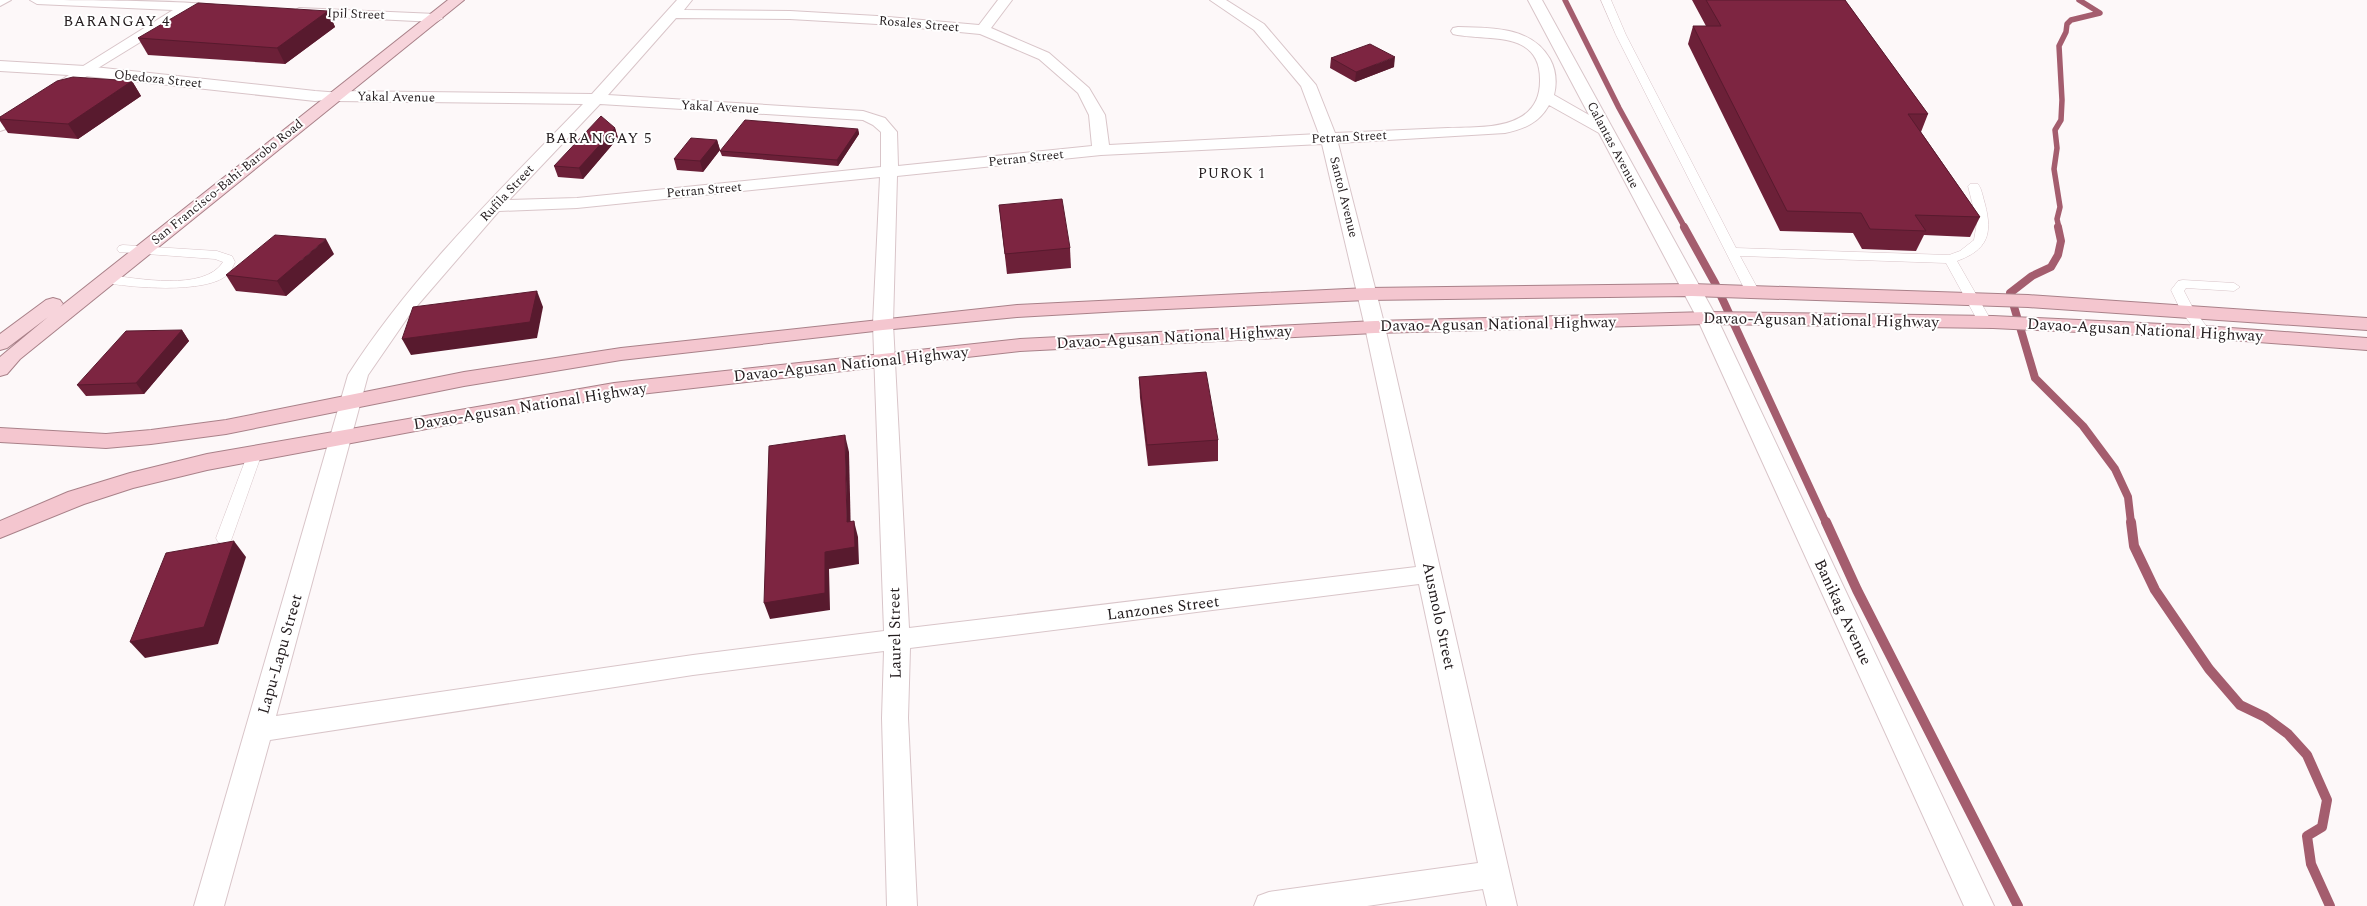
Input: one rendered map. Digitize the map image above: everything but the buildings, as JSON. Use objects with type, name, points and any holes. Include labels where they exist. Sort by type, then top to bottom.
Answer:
[{"type":"highway","name":"Davao-Agusan National Highway","points":[[0,434],[106,441],[151,437],[226,427],[544,365],[883,324],[1017,311],[1367,294],[1692,290],[1752,291],[1975,298],[2367,324]]},
{"type":"highway","points":[[1545,293],[1558,323]]},
{"type":"highway","name":"Davao-Agusan National Highway","points":[[0,530],[76,498],[130,481],[207,462],[539,401],[614,390],[1020,345],[1375,327],[1707,318],[1989,322],[2204,332],[2367,344]]},
{"type":"main road","name":"San Francisco-Bahi-Barobo Road","points":[[0,369],[13,355],[335,96],[430,17],[445,0]]},
{"type":"main road","name":"San Francisco-Bahi-Barobo Road","points":[[0,344],[124,249],[315,96],[457,0]]},
{"type":"street","points":[[0,2],[4,0]]},
{"type":"street","points":[[37,0],[193,3],[233,9]]},
{"type":"street","name":"Rufila Street","points":[[352,402],[358,375],[378,344],[403,310],[494,206],[596,100],[685,0]]},
{"type":"street","points":[[983,30],[1005,0]]},
{"type":"street","name":"Santol Avenue","points":[[1217,0],[1259,27],[1308,85],[1329,138],[1375,327]]},
{"type":"street","name":"Calantas Avenue","points":[[1535,0],[1707,318]]},
{"type":"street","points":[[0,126],[193,3]]},
{"type":"street","name":"Ipil Street","points":[[286,11],[430,17]]},
{"type":"street","name":"Rosales Street","points":[[673,14],[790,15],[877,20],[983,30],[1044,56],[1084,91],[1097,115],[1101,150]]},
{"type":"street","points":[[1458,31],[1510,35],[1527,42],[1537,51],[1548,69],[1549,77],[1546,97],[1605,130]]},
{"type":"street","name":"Obedoza Street","points":[[0,66],[85,71],[315,96]]},
{"type":"street","name":"Yakal Avenue","points":[[315,96],[596,100],[861,116],[881,122],[889,132],[890,145],[883,324],[884,361]]},
{"type":"street","name":"Petran Street","points":[[494,206],[577,203],[1101,150],[1478,131],[1509,128],[1528,120],[1539,111],[1546,97]]},
{"type":"street","name":"Banikag Avenue","points":[[1707,318],[1979,906]]},
{"type":"street","name":"Ausmolo Street","points":[[1375,327],[1502,906]]},
{"type":"street","name":"Laurel Street","points":[[884,361],[896,641],[895,718],[902,906]]},
{"type":"street","name":"Lapu-Lapu Street","points":[[209,906],[352,402]]},
{"type":"street","name":"Lanzones Street","points":[[259,730],[692,665],[1430,574]]},
{"type":"street","points":[[1269,906],[1495,874]]},
{"type":"lane","points":[[1606,0],[1621,35],[1752,291]]},
{"type":"lane","points":[[1732,252],[1950,259],[1971,250],[1980,242],[1984,231],[1974,186]]},
{"type":"lane","points":[[107,279],[199,283],[221,273],[230,262],[228,259],[217,255],[124,249]]},
{"type":"lane","points":[[1950,259],[1989,322]]},
{"type":"lane","points":[[2204,332],[2188,311],[2178,290],[2183,284],[2234,287]]},
{"type":"lane","points":[[224,538],[255,453]]},
{"type":"waterway","points":[[1565,0],[1619,108],[1685,228]]},
{"type":"waterway","points":[[2059,228],[2057,219],[2060,207],[2054,169],[2057,148],[2055,130],[2061,120],[2062,100],[2059,46],[2066,32],[2067,24],[2071,20],[2100,13],[2079,0]]},
{"type":"waterway","points":[[1684,227],[1715,283],[1826,523]]},
{"type":"waterway","points":[[2058,227],[2061,241],[2058,255],[2051,267],[2032,276],[2010,293],[2035,378],[2083,426],[2115,469],[2128,497],[2131,523]]},
{"type":"waterway","points":[[1826,522],[1857,590],[2018,906]]},
{"type":"waterway","points":[[2131,522],[2134,546],[2155,590],[2209,669],[2240,705],[2265,717],[2288,734],[2307,755],[2327,800],[2322,827],[2307,836],[2311,864],[2330,906]]},
{"type":"district","name":"BARANGAY 4","points":[[117,21]]},
{"type":"district","name":"BARANGAY 5","points":[[599,138]]},
{"type":"district","name":"PUROK 1","points":[[1232,173]]}]
